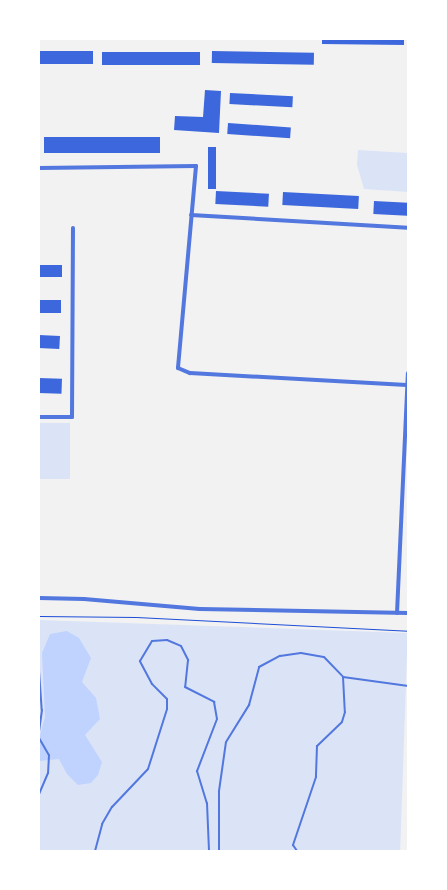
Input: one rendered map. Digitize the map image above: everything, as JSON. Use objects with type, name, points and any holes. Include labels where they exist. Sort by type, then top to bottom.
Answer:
[{"type":"street","points":[[39,168],[196,166],[178,368],[190,374],[407,384]]},
{"type":"street","points":[[191,215],[408,228]]},
{"type":"street","points":[[39,417],[72,417],[73,228]]},
{"type":"street","points":[[397,613],[408,373]]},
{"type":"street","points":[[39,598],[84,599],[200,610],[408,613]]},
{"type":"lane","points":[[95,851],[102,824],[112,808],[148,770],[167,709],[166,699],[152,684],[140,661],[152,641],[166,640],[181,646],[188,660],[185,687],[214,702],[217,719],[197,771],[207,802],[209,851]]},
{"type":"lane","points":[[219,851],[219,791],[226,742],[249,705],[259,667],[280,656],[300,653],[324,657],[343,677],[408,686]]},
{"type":"lane","points":[[39,671],[42,710],[39,732]]},
{"type":"lane","points":[[297,851],[294,845],[316,777],[316,746],[342,722],[345,712],[343,677]]},
{"type":"lane","points":[[39,738],[49,755],[48,773],[39,794]]},
{"type":"path","points":[[39,616],[136,617],[408,631]]},
{"type":"shaded area","points":[[358,150],[408,153],[408,192],[364,189],[357,165]]},
{"type":"shaded area","points":[[39,423],[70,423],[70,479],[39,479]]},
{"type":"shaded area","points":[[39,620],[408,633],[400,851],[39,851]]},
{"type":"water","points":[[67,631],[79,638],[91,658],[82,682],[96,698],[100,719],[85,735],[102,762],[98,775],[91,783],[78,785],[67,774],[59,759],[39,761],[39,739],[45,717],[42,653],[50,634]]},
{"type":"building","points":[[322,39],[404,39],[404,45],[322,44]]},
{"type":"building","points":[[39,51],[93,51],[93,64],[39,64]]},
{"type":"building","points":[[212,51],[314,53],[314,65],[212,63]]},
{"type":"building","points":[[102,52],[200,52],[200,65],[102,65]]},
{"type":"building","points":[[205,90],[221,91],[219,133],[174,130],[175,116],[203,117]]},
{"type":"building","points":[[230,93],[293,96],[292,107],[229,104]]},
{"type":"building","points":[[228,123],[291,127],[290,138],[227,134]]},
{"type":"building","points":[[44,137],[160,137],[160,153],[44,153]]},
{"type":"building","points":[[208,147],[216,147],[216,189],[208,189]]},
{"type":"building","points":[[216,191],[269,194],[268,207],[215,204]]},
{"type":"building","points":[[283,192],[359,196],[358,209],[282,205]]},
{"type":"building","points":[[374,201],[408,203],[407,216],[373,214]]},
{"type":"building","points":[[39,265],[62,265],[62,277],[39,277]]},
{"type":"building","points":[[39,300],[61,300],[61,313],[39,313]]},
{"type":"building","points":[[39,335],[60,336],[59,349],[39,348]]},
{"type":"building","points":[[39,378],[62,379],[61,394],[39,393]]}]
